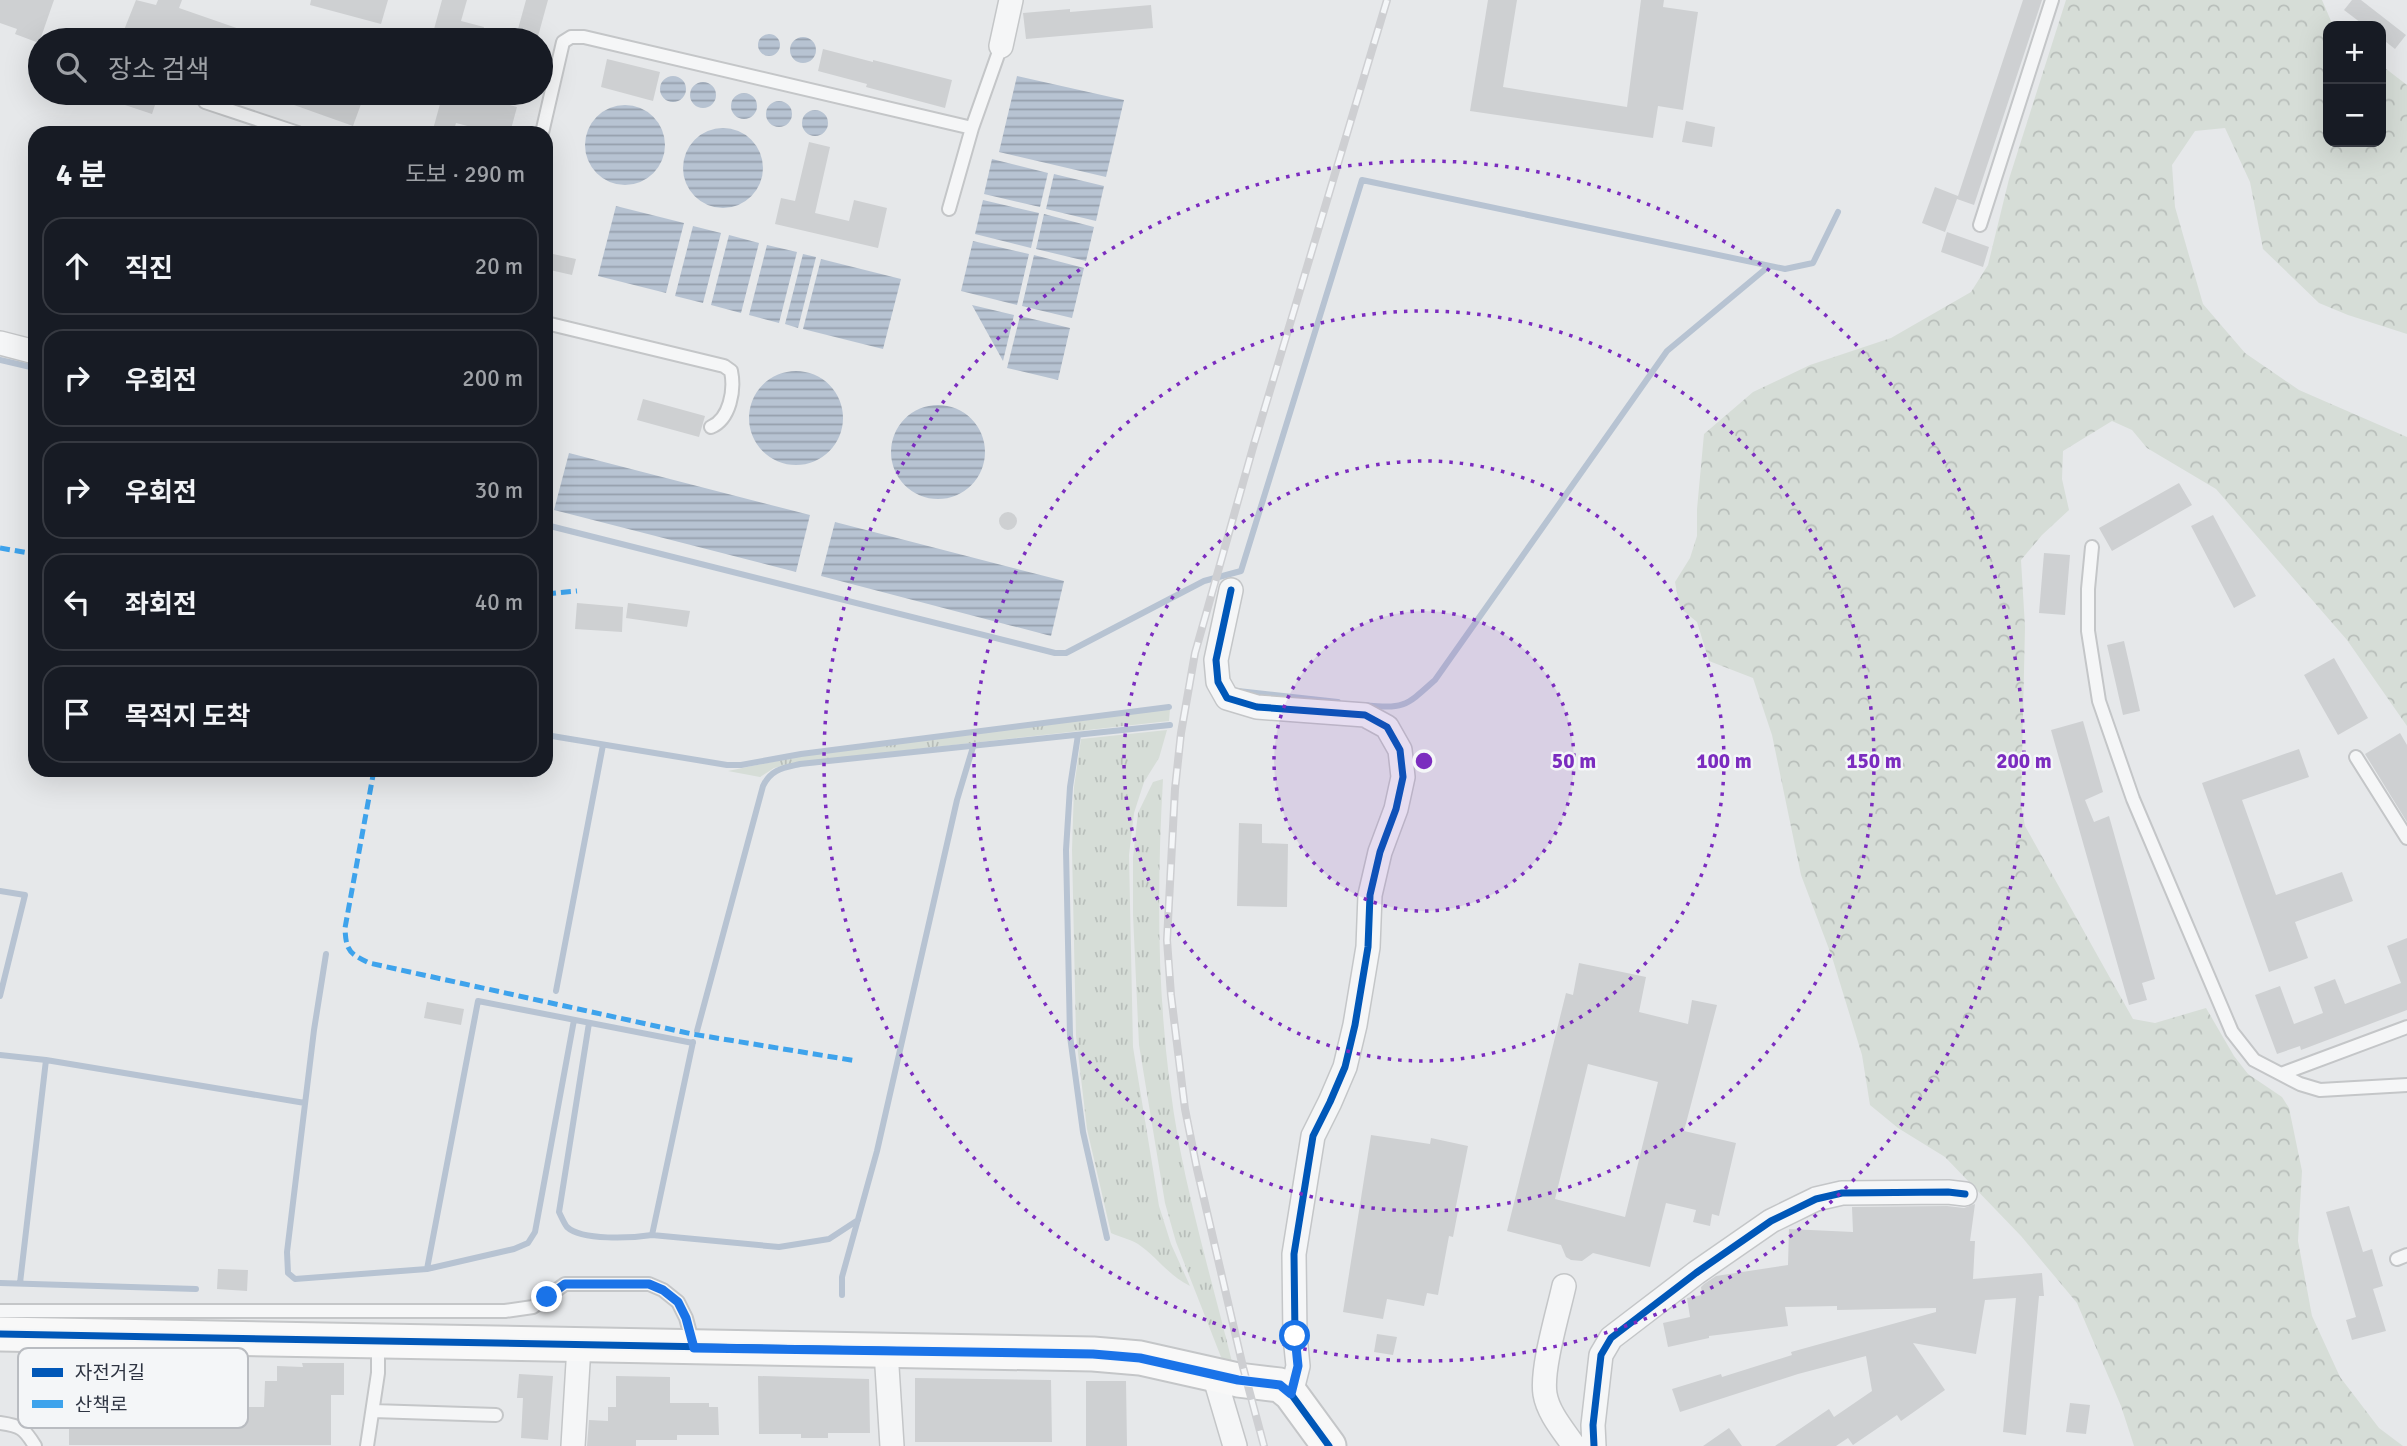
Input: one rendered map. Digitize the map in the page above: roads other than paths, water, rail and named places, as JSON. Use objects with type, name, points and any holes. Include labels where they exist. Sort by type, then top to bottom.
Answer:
[{"type":"street","points":[[1001,47],[1011,0]]},
{"type":"street","points":[[0,343],[28,350]]},
{"type":"street","points":[[1231,590],[1216,660],[1218,682],[1227,698],[1257,708],[1365,715],[1387,727],[1400,750],[1403,777],[1370,895],[1368,947],[1345,1068],[1312,1136],[1294,1254],[1298,1366],[1291,1394]]},
{"type":"street","points":[[1594,1446],[1593,1425],[1599,1366],[1601,1355],[1611,1338],[1696,1273],[1771,1221],[1816,1199],[1842,1193],[1965,1194]]},
{"type":"street","points":[[1564,1286],[1545,1374],[1545,1394],[1549,1408],[1574,1446]]},
{"type":"street","points":[[0,1334],[1093,1354],[1140,1358],[1238,1380],[1280,1385],[1291,1394],[1329,1446]]},
{"type":"street","points":[[573,1446],[579,1346]]},
{"type":"street","points":[[886,1351],[892,1446]]},
{"type":"street","points":[[1214,1375],[1235,1446]]},
{"type":"lane","points":[[1980,225],[2052,0]]},
{"type":"lane","points":[[553,88],[564,42],[571,37],[584,37],[972,128]]},
{"type":"lane","points":[[949,209],[972,128],[1001,47]]},
{"type":"lane","points":[[214,105],[277,126]]},
{"type":"lane","points":[[544,126],[549,105]]},
{"type":"lane","points":[[553,325],[724,366],[731,371],[733,382],[725,416],[719,424],[711,427]]},
{"type":"lane","points":[[2092,547],[2088,631],[2099,701],[2133,799],[2232,1032],[2254,1060],[2300,1084],[2320,1090],[2407,1085]]},
{"type":"lane","points":[[2356,757],[2407,838]]},
{"type":"lane","points":[[2281,1074],[2407,1027]]},
{"type":"lane","points":[[0,1311],[505,1311],[533,1307],[565,1284],[649,1284],[663,1290],[678,1302],[686,1318],[694,1348]]},
{"type":"lane","points":[[366,1446],[378,1373],[378,1342]]},
{"type":"lane","points":[[373,1411],[496,1415]]},
{"type":"lane","points":[[0,1423],[18,1426]]},
{"type":"lane","points":[[20,1428],[35,1446]]},
{"type":"water","points":[[765,34],[773,34],[780,41],[780,49],[773,56],[765,56],[758,49],[758,41]]},
{"type":"water","points":[[803,37],[812,41],[816,50],[812,59],[803,63],[794,59],[790,50],[794,41]]},
{"type":"water","points":[[673,76],[683,79],[686,89],[683,99],[673,102],[663,99],[660,89],[663,79]]},
{"type":"water","points":[[1017,76],[1124,100],[1106,177],[999,152]]},
{"type":"water","points":[[703,82],[713,85],[716,95],[713,105],[703,108],[693,105],[690,95],[693,85]]},
{"type":"water","points":[[744,93],[754,96],[757,106],[754,116],[744,119],[734,116],[731,106],[734,96]]},
{"type":"water","points":[[779,101],[788,105],[792,114],[788,123],[779,127],[770,123],[766,114],[770,105]]},
{"type":"water","points":[[625,105],[640,108],[653,117],[662,130],[665,145],[662,160],[653,173],[640,182],[625,185],[610,182],[597,173],[588,160],[585,145],[588,130],[597,117],[610,108]]},
{"type":"water","points":[[815,110],[824,114],[828,123],[824,132],[815,136],[806,132],[802,123],[806,114]]},
{"type":"water","points":[[723,128],[738,131],[751,140],[760,153],[763,168],[760,183],[751,196],[738,205],[723,208],[708,205],[695,196],[686,183],[683,168],[686,153],[695,140],[708,131]]},
{"type":"water","points":[[992,159],[1048,173],[1040,207],[984,194]]},
{"type":"water","points":[[1054,174],[1104,186],[1096,221],[1046,209]]},
{"type":"water","points":[[983,200],[1039,213],[1031,248],[975,234]]},
{"type":"water","points":[[616,206],[684,223],[666,293],[598,276]]},
{"type":"water","points":[[1044,214],[1094,227],[1086,261],[1036,249]]},
{"type":"water","points":[[693,226],[721,233],[703,303],[675,296]]},
{"type":"water","points":[[729,235],[759,243],[741,313],[711,305]]},
{"type":"water","points":[[973,241],[1029,254],[1017,305],[961,291]]},
{"type":"water","points":[[767,245],[797,252],[779,323],[749,315]]},
{"type":"water","points":[[803,254],[816,257],[798,328],[785,324]]},
{"type":"water","points":[[1034,255],[1084,268],[1072,318],[1022,306]]},
{"type":"water","points":[[821,259],[901,279],[883,349],[803,329]]},
{"type":"water","points":[[972,305],[1014,315],[1003,361]]},
{"type":"water","points":[[1020,316],[1070,328],[1058,380],[1007,368]]},
{"type":"water","points":[[796,371],[814,375],[829,385],[839,400],[843,418],[839,436],[829,451],[814,461],[796,465],[778,461],[763,451],[753,436],[749,418],[753,400],[763,385],[778,375]]},
{"type":"water","points":[[938,405],[956,409],[971,419],[981,434],[985,452],[981,470],[971,485],[956,495],[938,499],[920,495],[905,485],[895,470],[891,452],[895,434],[905,419],[920,409]]},
{"type":"water","points":[[569,453],[810,515],[796,572],[554,510]]},
{"type":"water","points":[[835,522],[1064,581],[1051,636],[821,576]]},
{"type":"waterway","points":[[553,527],[1055,653],[1066,653],[1204,581],[1241,571],[1362,180],[1785,269],[1813,263],[1838,212]]},
{"type":"waterway","points":[[1363,705],[1387,707],[1403,704],[1435,680],[1667,351],[1769,266]]},
{"type":"waterway","points":[[0,360],[28,366]]},
{"type":"waterway","points":[[1238,691],[1338,702]]},
{"type":"waterway","points":[[553,736],[727,765],[741,765],[801,754],[1169,707]]},
{"type":"waterway","points":[[697,1031],[763,786],[774,773],[800,764],[1170,725]]},
{"type":"waterway","points":[[1078,735],[1070,787],[1066,850],[1070,1036],[1083,1132],[1107,1238]]},
{"type":"waterway","points":[[556,991],[603,745]]},
{"type":"waterway","points":[[842,1295],[842,1277],[877,1151],[957,800],[973,747]]},
{"type":"waterway","points":[[0,891],[25,895],[0,996]]},
{"type":"waterway","points":[[326,954],[287,1252],[288,1273],[295,1279],[427,1269],[514,1249],[528,1243],[535,1232],[574,1020]]},
{"type":"waterway","points":[[427,1269],[478,1001],[693,1043]]},
{"type":"waterway","points":[[589,1023],[559,1212],[567,1227],[584,1235],[652,1235],[779,1247],[829,1239],[858,1220]]},
{"type":"waterway","points":[[652,1235],[693,1042]]},
{"type":"waterway","points":[[0,1055],[46,1060],[305,1103]]},
{"type":"waterway","points":[[20,1283],[46,1060]]},
{"type":"waterway","points":[[0,1283],[196,1289]]},
{"type":"railway","points":[[1264,1446],[1243,1367],[1185,1109],[1167,940],[1175,789],[1181,733],[1195,653],[1254,444],[1387,0]]}]
